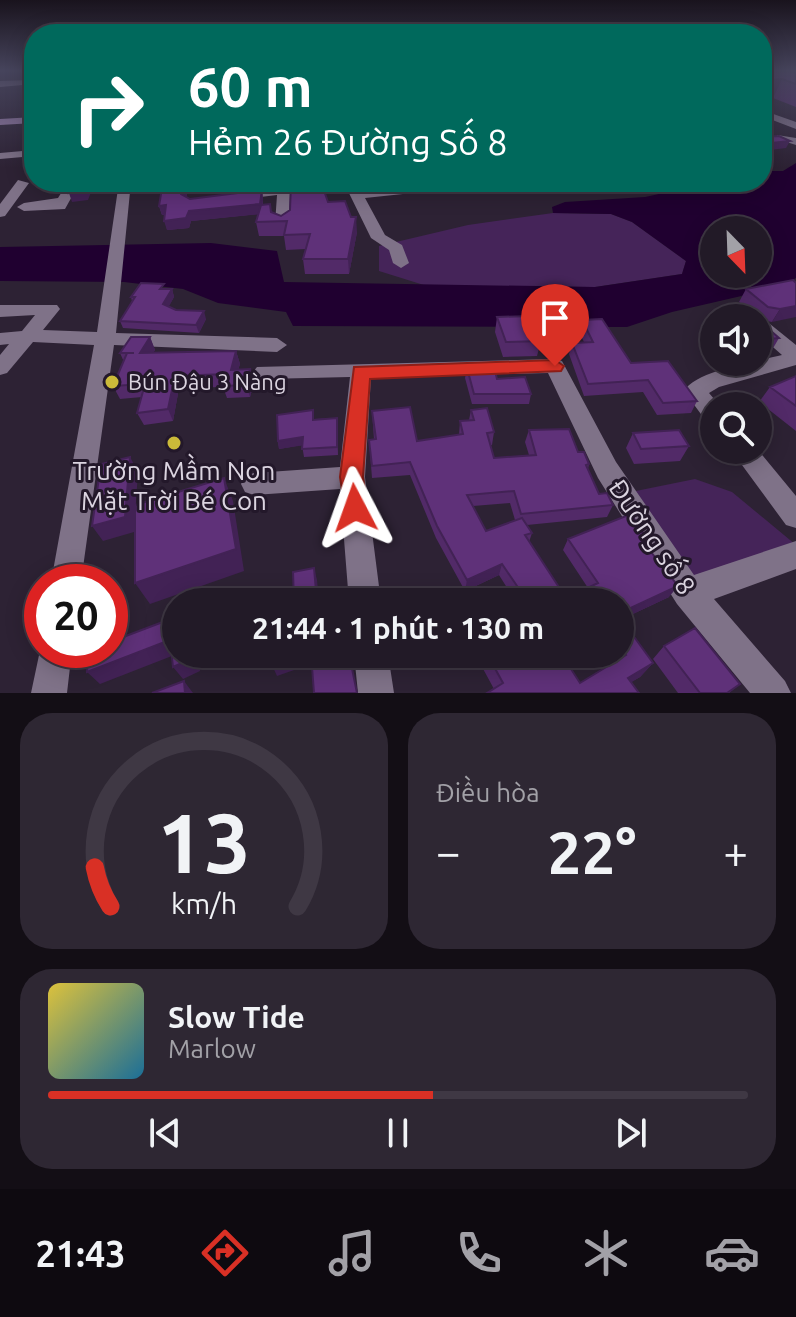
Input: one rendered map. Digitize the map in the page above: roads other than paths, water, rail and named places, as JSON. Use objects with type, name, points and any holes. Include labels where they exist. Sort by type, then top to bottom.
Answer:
[{"type":"main road","points":[[0,124],[24,122]]},
{"type":"street","points":[[772,112],[785,111]]},
{"type":"street","points":[[772,117],[796,126]]},
{"type":"street","points":[[796,135],[776,138],[796,142]]},
{"type":"street","points":[[0,156],[24,154]]},
{"type":"street","points":[[0,185],[24,183]]},
{"type":"street","points":[[0,213],[24,188]]},
{"type":"street","points":[[24,207],[61,204],[68,192]]},
{"type":"street","points":[[69,564],[111,303],[124,192]]},
{"type":"street","points":[[223,197],[267,192]]},
{"type":"street","points":[[282,224],[284,192]]},
{"type":"street","points":[[356,192],[379,238],[396,248],[401,263]]},
{"type":"street","points":[[0,311],[51,309],[0,368]]},
{"type":"street","points":[[0,339],[30,336],[277,345]]},
{"type":"street","points":[[772,336],[796,357]]},
{"type":"street","points":[[700,397],[695,391],[712,381],[796,357]]},
{"type":"street","name":"Đường số 8","points":[[361,372],[555,366],[607,470],[688,593],[773,693]]},
{"type":"street","points":[[264,372],[361,372],[352,477],[364,588]]},
{"type":"street","points":[[754,464],[796,516]]},
{"type":"street","points":[[254,484],[352,477]]},
{"type":"street","points":[[688,593],[796,555]]},
{"type":"street","points":[[49,693],[52,668]]},
{"type":"street","points":[[373,668],[376,693]]},
{"type":"place","name":"Bún Đậu 3 Nàng","points":[[112,382]]},
{"type":"place","name":"Trường Mầm Non Mặt Trời Bé Con","points":[[174,443]]}]
